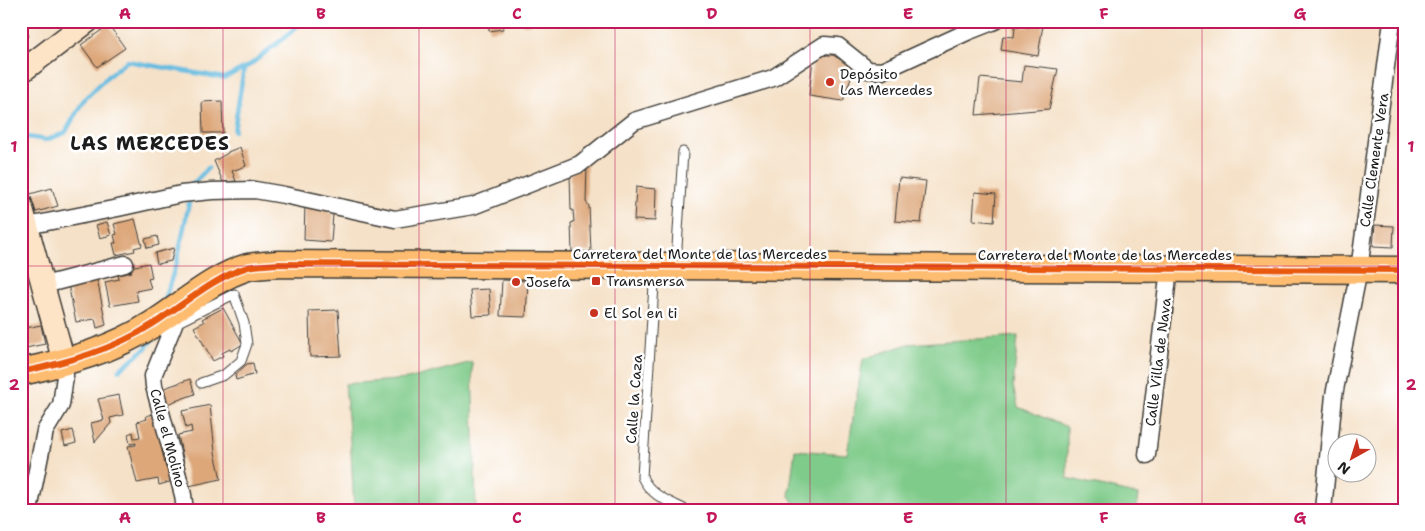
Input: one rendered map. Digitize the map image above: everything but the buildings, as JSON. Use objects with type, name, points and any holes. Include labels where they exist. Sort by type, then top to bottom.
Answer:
[{"type":"main road","points":[[21,72],[88,21]]},
{"type":"main road","points":[[21,205],[64,362]]},
{"type":"main road","name":"Carretera del Monte de las Mercedes","points":[[21,372],[104,350],[153,324],[173,317],[217,281],[249,267],[279,264],[1404,270]]},
{"type":"street","points":[[27,226],[181,194],[212,191],[255,190],[395,219],[473,206],[580,164],[634,121],[773,78],[824,45],[838,46],[868,70],[882,71],[966,32],[996,21]]},
{"type":"street","name":"Calle Clemente Vera","points":[[1323,510],[1334,395],[1359,270],[1392,21]]},
{"type":"street","points":[[44,285],[126,264]]},
{"type":"street","name":"Calle Villa de Nava","points":[[1147,455],[1170,268]]},
{"type":"street","name":"Calle el Molino","points":[[173,317],[153,376],[183,495],[185,510]]},
{"type":"street","points":[[29,510],[45,431],[61,406],[65,376],[64,362]]},
{"type":"lane","name":"Calle la Caza","points":[[684,152],[666,266],[642,477],[654,494],[686,510]]},
{"type":"lane","points":[[173,317],[234,294],[244,322],[247,344],[241,360],[224,375],[201,383]]},
{"type":"green space","points":[[1018,336],[1013,386],[1018,407],[1067,427],[1067,478],[1138,495],[1136,510],[799,510],[789,496],[795,450],[847,454],[863,359],[908,344]]},
{"type":"green space","points":[[472,362],[476,510],[354,510],[345,384],[408,379]]},
{"type":"waterway","points":[[21,136],[46,140],[65,133],[83,101],[107,77],[127,61],[224,78],[250,65],[302,21]]},
{"type":"waterway","points":[[234,131],[244,68]]},
{"type":"waterway","points":[[192,185],[208,168]]},
{"type":"waterway","points":[[163,305],[177,261],[189,203]]},
{"type":"waterway","points":[[119,370],[145,349],[154,337]]},
{"type":"cycle path","points":[[21,372],[90,354],[122,341],[153,324],[223,277],[248,267],[264,265],[1404,270]]},
{"type":"place","name":"Depósito Las Mercedes","points":[[830,82]]},
{"type":"place","name":"Transmersa","points":[[596,281]]},
{"type":"place","name":"Josefa","points":[[516,282]]},
{"type":"place","name":"El Sol en ti","points":[[594,313]]},
{"type":"district","name":"LAS MERCEDES","points":[[150,143]]}]
